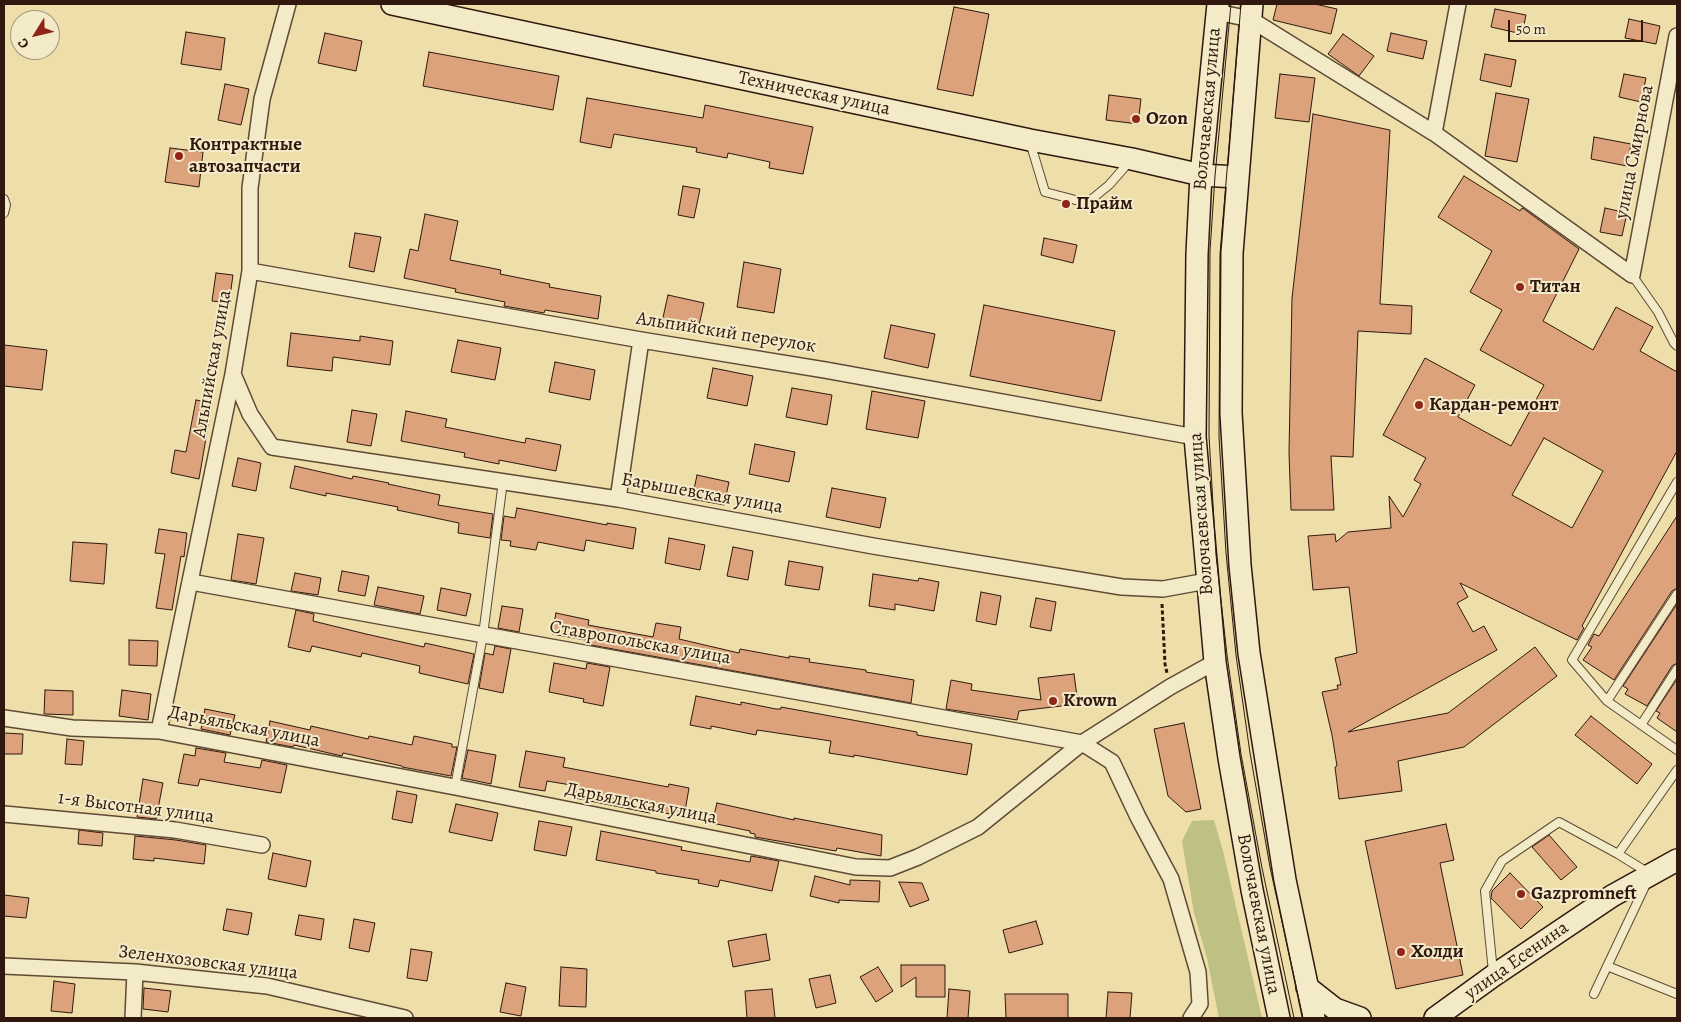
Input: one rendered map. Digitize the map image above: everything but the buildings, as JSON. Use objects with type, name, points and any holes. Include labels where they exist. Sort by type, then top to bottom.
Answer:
[{"type":"main road","name":"Техническая улица","points":[[392,4],[1201,175],[1238,177]]},
{"type":"main road","name":"Волочаевская улица","points":[[1218,8],[1201,175],[1196,254],[1195,436],[1215,662],[1229,758],[1252,890],[1279,1018]]},
{"type":"main road","name":"Волочаевская улица","points":[[1251,11],[1232,253],[1231,413],[1240,565],[1249,653],[1283,871],[1314,1018]]},
{"type":"main road","name":"улица Есенина","points":[[1435,1018],[1493,976],[1612,896],[1677,860]]},
{"type":"main road","points":[[1308,987],[1335,1009],[1360,1018]]},
{"type":"street","name":"Альпийская улица","points":[[160,731],[233,374],[250,271],[250,188],[262,99],[288,4]]},
{"type":"street","points":[[1434,133],[1458,4]]},
{"type":"street","points":[[1218,8],[1251,11],[1434,133],[1632,275]]},
{"type":"street","name":"улица Смирнова","points":[[1632,275],[1677,36]]},
{"type":"street","name":"Альпийский переулок","points":[[250,271],[641,340],[835,371],[1195,436]]},
{"type":"street","points":[[618,499],[641,340]]},
{"type":"street","name":"Барышевская улица","points":[[233,374],[250,414],[272,447],[618,499],[882,548],[1122,587],[1163,588],[1207,581]]},
{"type":"street","name":"Ставропольская улица","points":[[191,582],[1082,744]]},
{"type":"street","name":"Дарьяльская улица","points":[[4,718],[72,728],[160,731],[856,867],[890,868],[918,857],[978,828],[1082,744],[1170,686],[1215,662]]},
{"type":"street","points":[[1082,744],[1112,762],[1170,879],[1198,972],[1200,1004],[1191,1018]]},
{"type":"street","name":"1-я Высотная улица","points":[[4,814],[175,830],[262,846]]},
{"type":"street","name":"Зеленхозовская улица","points":[[4,966],[135,972],[267,986],[405,1018]]},
{"type":"street","points":[[133,1018],[135,972]]},
{"type":"lane","points":[[1030,140],[1045,192],[1087,203],[1109,185],[1132,159]]},
{"type":"lane","points":[[4,200],[6,205],[4,213]]},
{"type":"lane","points":[[1632,275],[1658,312],[1677,346]]},
{"type":"lane","points":[[454,787],[483,635],[503,481]]},
{"type":"lane","points":[[1677,482],[1572,660],[1607,701],[1677,750]]},
{"type":"lane","points":[[1607,701],[1677,594]]},
{"type":"lane","points":[[1641,725],[1677,669]]},
{"type":"lane","points":[[1618,854],[1677,770]]},
{"type":"lane","points":[[1493,976],[1485,891],[1502,861],[1559,822],[1650,874],[1594,994]]},
{"type":"lane","points":[[1607,966],[1677,994]]},
{"type":"path","points":[[1163,588],[1162,615],[1165,664],[1170,686]]},
{"type":"green space","points":[[1214,820],[1262,1018],[1219,1018],[1207,958],[1194,913],[1182,841],[1192,821]]},
{"type":"tram line","points":[[1231,4],[1210,251],[1209,436],[1216,555],[1227,655],[1241,754],[1262,868],[1294,1018]]},
{"type":"tram line","points":[[1241,4],[1220,254],[1219,437],[1226,553],[1236,655],[1250,753],[1270,867],[1303,1018]]},
{"type":"place","name":"Ozon","points":[[1136,119]]},
{"type":"place","name":"Контрактные автозапчасти","points":[[179,156]]},
{"type":"place","name":"Прайм","points":[[1066,204]]},
{"type":"place","name":"Титан","points":[[1520,287]]},
{"type":"place","name":"Кардан-ремонт","points":[[1419,405]]},
{"type":"place","name":"Krown","points":[[1053,701]]},
{"type":"place","name":"Gazpromneft","points":[[1521,894]]},
{"type":"place","name":"Холди","points":[[1401,952]]}]
